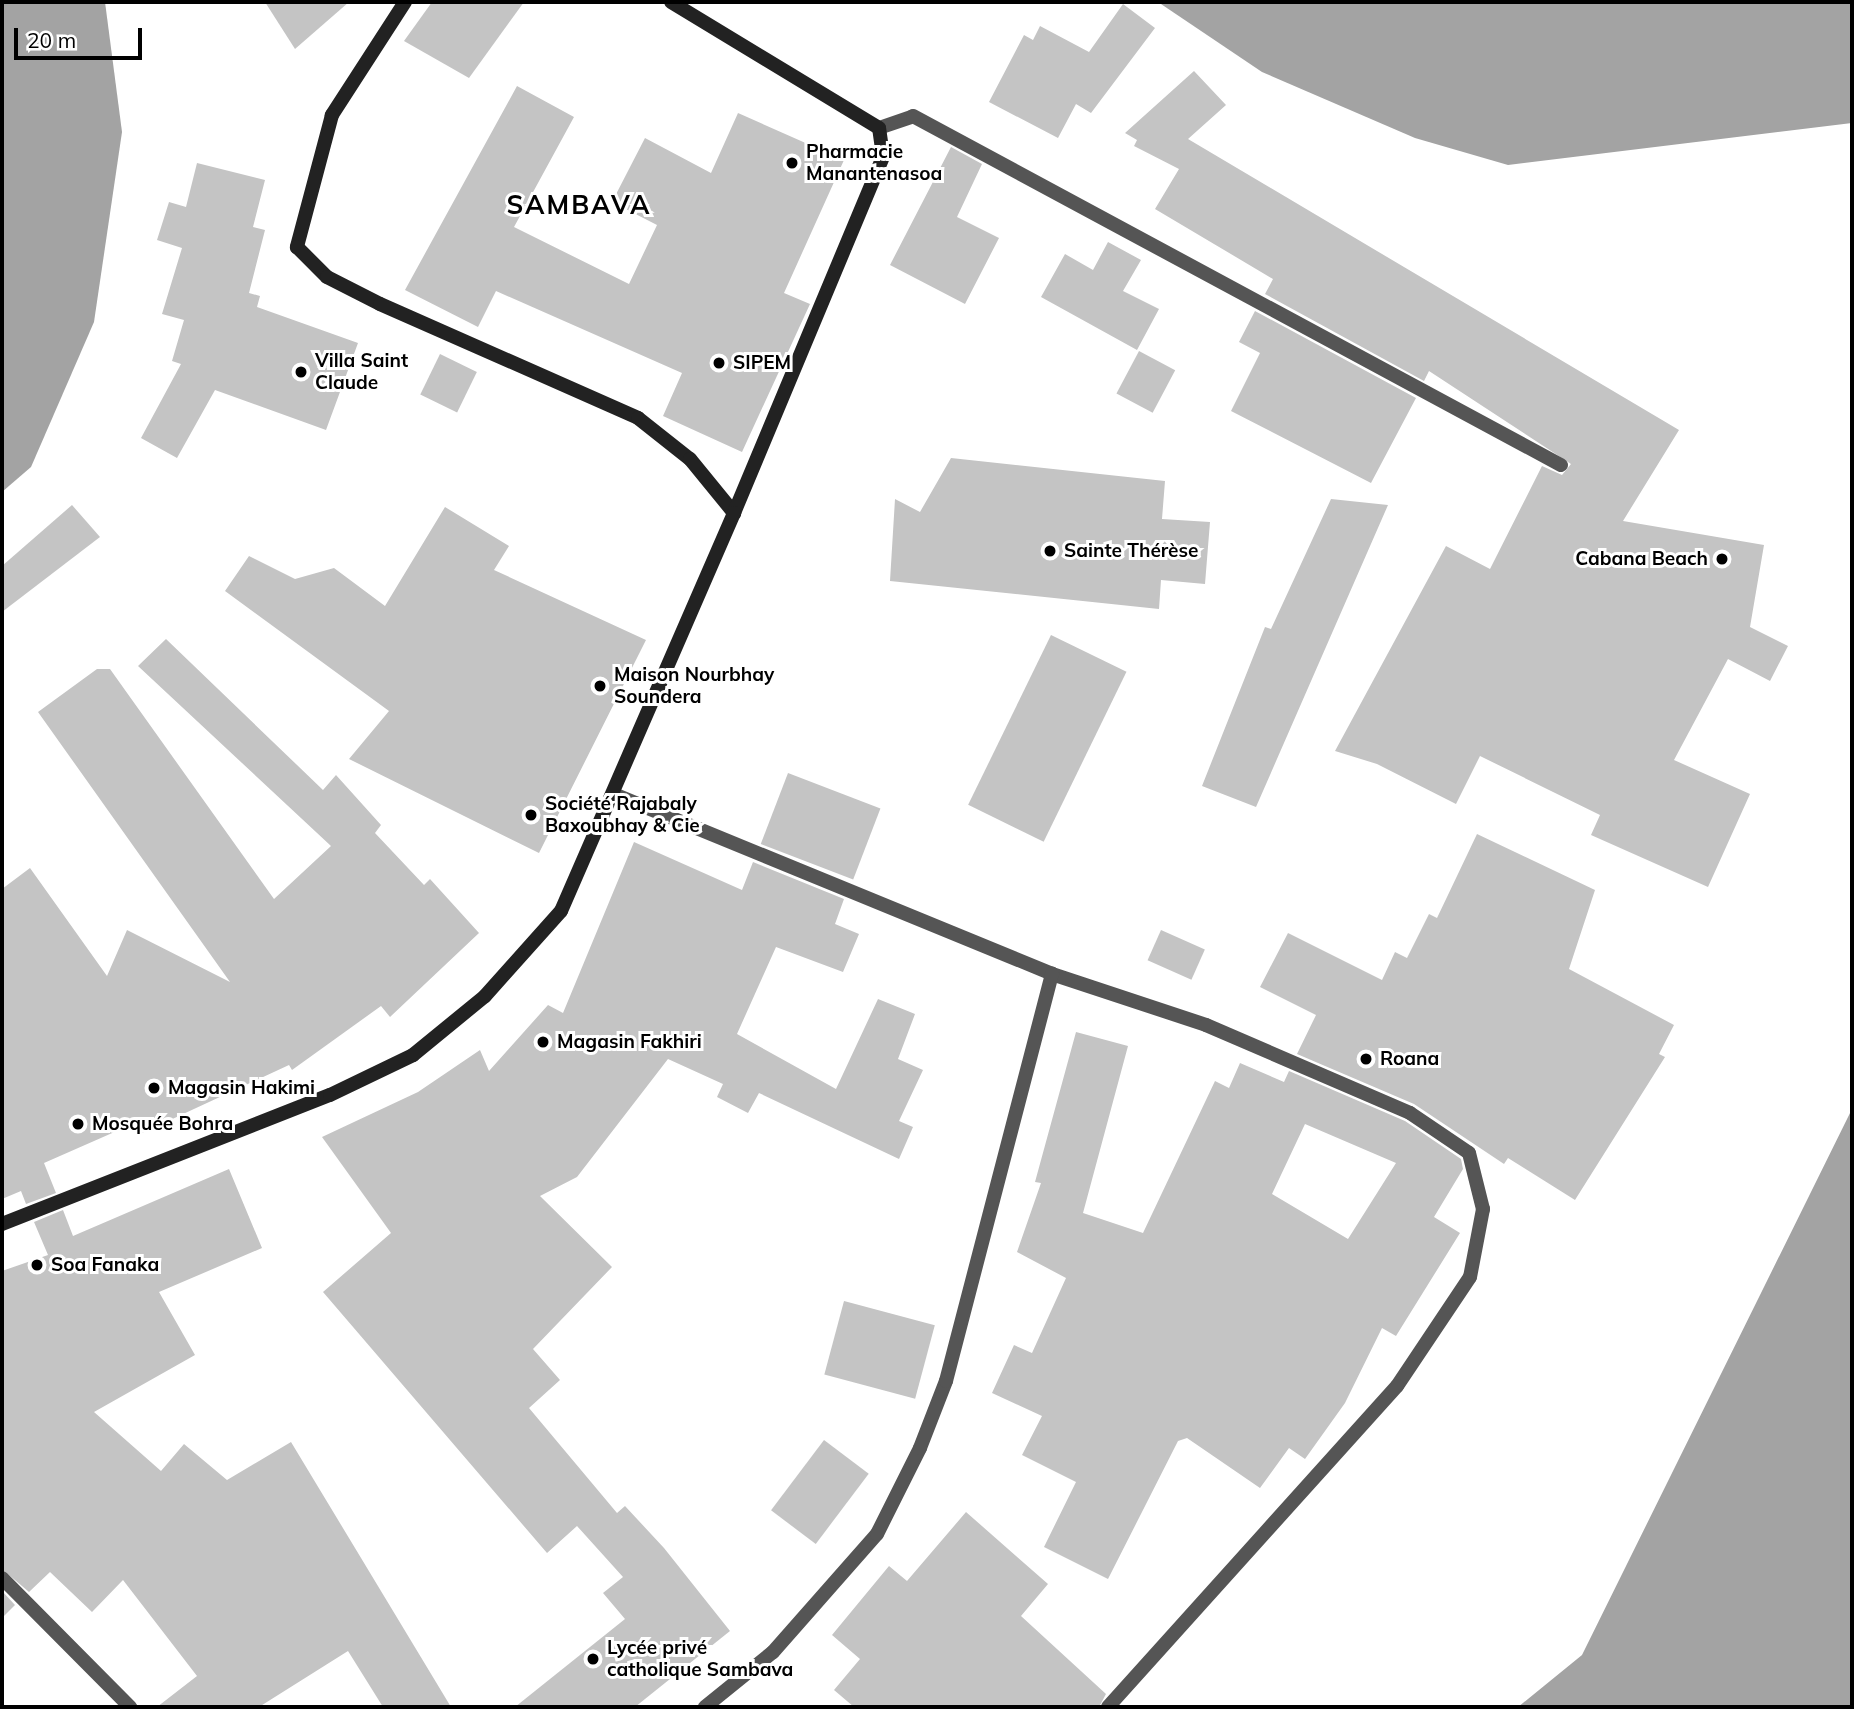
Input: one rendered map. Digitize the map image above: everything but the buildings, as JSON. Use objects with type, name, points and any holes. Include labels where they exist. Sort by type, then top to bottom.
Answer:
[{"type":"main road","points":[[405,2],[332,115],[297,247],[327,277],[380,304],[638,418],[690,459],[734,513]]},
{"type":"main road","points":[[2,1224],[330,1095],[413,1055],[485,996],[561,911],[616,795],[875,187],[883,156],[879,128],[671,2]]},
{"type":"street","points":[[879,128],[913,116],[1561,465]]},
{"type":"street","points":[[616,795],[1052,974],[1206,1026],[1410,1114],[1469,1153],[1483,1209],[1470,1277],[1397,1386],[1108,1707]]},
{"type":"street","points":[[705,1707],[773,1652],[877,1534],[920,1448],[946,1381],[1052,974]]},
{"type":"street","points":[[2,1578],[130,1707]]},
{"type":"shaded area","points":[[2,2],[105,2],[122,132],[94,322],[31,467],[2,492]]},
{"type":"shaded area","points":[[1158,2],[1852,2],[1852,123],[1508,165],[1415,138],[1262,72]]},
{"type":"shaded area","points":[[1852,1109],[1852,1707],[1518,1707],[1582,1655]]},
{"type":"place","name":"Pharmacie Manantenasoa","points":[[792,163]]},
{"type":"place","name":"SIPEM","points":[[719,363]]},
{"type":"place","name":"Villa Saint Claude","points":[[301,372]]},
{"type":"place","name":"Sainte Thérèse","points":[[1050,551]]},
{"type":"place","name":"Cabana Beach","points":[[1722,559]]},
{"type":"place","name":"Maison Nourbhay Soundera","points":[[600,686]]},
{"type":"place","name":"Société Rajabaly Baxoubhay & Cie","points":[[531,815]]},
{"type":"place","name":"Magasin Fakhiri","points":[[543,1042]]},
{"type":"place","name":"Roana","points":[[1366,1059]]},
{"type":"place","name":"Magasin Hakimi","points":[[154,1088]]},
{"type":"place","name":"Mosquée Bohra","points":[[78,1124]]},
{"type":"place","name":"Soa Fanaka","points":[[37,1265]]},
{"type":"place","name":"Lycée privé catholique Sambava","points":[[593,1659]]},
{"type":"district","name":"SAMBAVA","points":[[579,205]]}]
